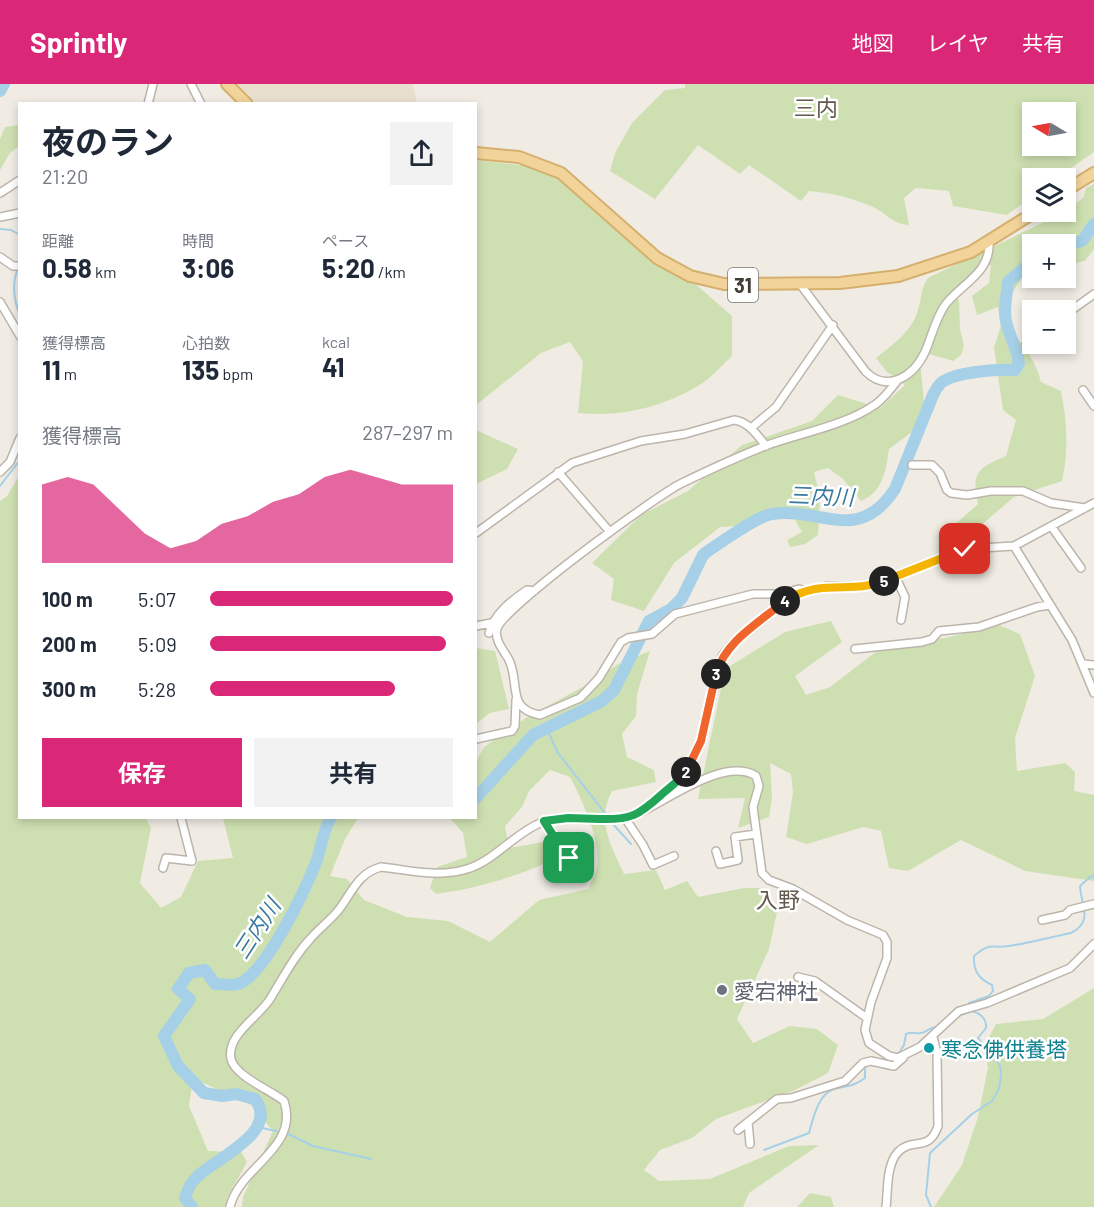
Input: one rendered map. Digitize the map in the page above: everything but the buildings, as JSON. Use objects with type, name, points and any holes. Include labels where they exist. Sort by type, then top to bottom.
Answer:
[{"type":"main road","points":[[227,84],[245,102]]},
{"type":"main road","name":"31","points":[[477,153],[519,157],[561,173],[578,185],[657,258],[690,276],[730,284],[869,281],[898,276],[950,260],[989,242],[1022,220]]},
{"type":"main road","points":[[1076,184],[1094,174]]},
{"type":"street","points":[[148,102],[153,84]]},
{"type":"street","points":[[191,84],[200,102]]},
{"type":"street","points":[[0,193],[18,181]]},
{"type":"street","points":[[0,217],[18,213]]},
{"type":"street","points":[[477,739],[512,731],[515,726],[516,700],[512,666],[496,631],[516,604],[610,532],[678,484],[766,446],[830,425],[876,404],[919,362],[946,305],[982,268],[990,252],[989,242]]},
{"type":"street","points":[[0,258],[13,266],[18,266]]},
{"type":"street","points":[[800,284],[873,379],[888,383],[897,381]]},
{"type":"street","points":[[1076,307],[1094,294]]},
{"type":"street","points":[[0,302],[18,333]]},
{"type":"street","points":[[751,428],[777,407],[833,325]]},
{"type":"street","points":[[1083,390],[1094,406]]},
{"type":"street","points":[[477,532],[558,472],[588,456],[641,441],[685,434],[721,423],[742,421],[766,446]]},
{"type":"street","points":[[0,472],[10,462],[18,443]]},
{"type":"street","points":[[912,465],[928,464],[935,468],[951,493],[967,495],[991,491],[1023,491],[1051,503],[1084,508]]},
{"type":"street","points":[[558,472],[610,532]]},
{"type":"street","points":[[649,807],[685,772],[701,741],[722,656],[731,645],[787,600],[827,586],[869,586],[965,549],[1014,546],[1094,503]]},
{"type":"street","points":[[1050,526],[1081,568]]},
{"type":"street","points":[[1014,546],[1072,640],[1094,693]]},
{"type":"street","points":[[895,576],[905,597],[901,620]]},
{"type":"street","points":[[489,633],[491,623],[512,600],[527,590],[534,591]]},
{"type":"street","points":[[516,700],[525,710],[540,715],[580,698],[599,678],[621,642],[649,635],[675,614],[685,610],[753,594],[781,594],[799,590],[805,592]]},
{"type":"street","points":[[855,649],[922,642],[932,639],[939,631],[979,627],[1037,607],[1050,605]]},
{"type":"street","points":[[477,626],[491,623]]},
{"type":"street","points":[[1082,664],[1094,665]]},
{"type":"street","points":[[230,1207],[237,1190],[271,1153],[288,1120],[284,1101],[235,1067],[231,1056],[232,1048],[240,1033],[269,1001],[281,978],[310,938],[337,912],[361,877],[381,867],[437,874],[466,870],[544,821],[568,818],[614,820],[625,818],[712,776],[740,770],[749,771],[756,776],[759,786],[753,807],[756,834],[762,873],[769,880],[793,889],[847,920],[882,935],[887,942],[886,958],[867,1018],[867,1037],[874,1048],[883,1054],[898,1058],[910,1053]]},
{"type":"street","points":[[625,818],[643,845],[653,866],[674,856]]},
{"type":"street","points":[[164,868],[166,858],[192,861],[181,819]]},
{"type":"street","points":[[544,821],[556,840],[562,842],[577,875]]},
{"type":"street","points":[[716,851],[720,864],[738,860],[735,837],[756,834]]},
{"type":"street","points":[[1042,920],[1065,915],[1070,910],[1094,904]]},
{"type":"street","points":[[738,1130],[777,1099],[791,1098],[845,1081],[863,1063],[871,1061],[894,1065],[933,1037],[948,1020],[960,1011],[987,1003],[1070,968],[1094,944]]},
{"type":"street","points":[[798,977],[815,981],[867,1018]]},
{"type":"street","points":[[886,1207],[891,1165],[898,1152],[908,1146],[928,1142],[935,1136],[938,1126],[937,1053],[933,1037]]},
{"type":"street","points":[[748,1122],[750,1144]]},
{"type":"shaded area","points":[[237,84],[413,84],[417,102],[256,102]]},
{"type":"green space","points":[[685,84],[1094,84],[1094,152],[1071,168],[1022,168],[1022,204],[1007,215],[953,206],[949,191],[916,188],[904,198],[909,225],[895,221],[859,201],[826,193],[809,191],[801,201],[749,165],[740,174],[698,145],[655,199],[610,171],[616,151],[632,123],[665,90],[685,88]]},
{"type":"green space","points":[[18,125],[18,147],[10,153],[0,170],[0,139],[5,127]]},
{"type":"green space","points":[[477,160],[528,166],[565,180],[662,268],[693,282],[732,316],[732,356],[711,376],[675,398],[627,412],[578,413],[583,361],[570,342],[541,353],[477,404]]},
{"type":"green space","points":[[1094,184],[1094,249],[1085,261],[1076,263],[1076,234],[1022,234],[1022,279],[1008,306],[1008,319],[1012,330],[1022,344],[1022,354],[1029,354],[1041,382],[1061,391],[1066,436],[1066,458],[1062,481],[1014,497],[965,539],[953,526],[978,504],[976,478],[983,468],[1006,456],[1016,420],[1003,410],[994,348],[1001,325],[998,307],[977,315],[972,296],[989,283],[991,265],[976,269],[954,296],[959,300],[960,329],[964,346],[961,355],[953,361],[919,351],[924,402],[912,432],[889,449],[885,472],[874,492],[861,501],[843,479],[828,468],[814,472],[820,497],[818,535],[805,544],[790,547],[787,540],[802,532],[791,513],[749,525],[720,527],[674,563],[644,611],[611,600],[614,579],[592,563],[641,515],[688,491],[742,445],[812,421],[838,395],[880,408],[905,385],[887,372],[876,358],[910,327],[928,278],[1044,222],[1076,222],[1076,203],[1083,198],[1086,188]]},
{"type":"green space","points":[[477,430],[518,449],[507,469],[477,484]]},
{"type":"green space","points":[[18,478],[18,819],[146,819],[151,828],[140,883],[161,908],[181,897],[198,861],[233,858],[223,819],[357,819],[345,839],[330,876],[347,879],[364,900],[407,917],[448,921],[490,942],[539,900],[588,889],[596,870],[597,856],[590,820],[570,777],[550,770],[529,791],[522,807],[505,826],[509,848],[544,842],[546,863],[492,882],[436,894],[430,888],[437,867],[467,857],[463,833],[451,819],[477,819],[477,760],[484,747],[524,719],[599,678],[618,664],[650,651],[637,694],[636,716],[622,734],[627,757],[654,770],[656,782],[612,791],[605,813],[610,843],[624,874],[656,870],[665,890],[687,881],[698,897],[744,888],[760,888],[777,912],[769,949],[737,1019],[753,1043],[790,1026],[817,1029],[838,1045],[828,1073],[795,1090],[716,1119],[692,1138],[660,1150],[644,1170],[659,1181],[710,1179],[789,1146],[819,1145],[749,1193],[743,1207],[242,1207],[243,1197],[273,1131],[251,1105],[193,1078],[189,1106],[208,1151],[241,1152],[247,1162],[227,1198],[226,1207],[0,1207],[0,501],[7,496]]},
{"type":"green space","points":[[831,621],[842,642],[795,676],[806,695],[830,687],[886,644],[945,638],[999,625],[1020,634],[1035,676],[1015,738],[1017,771],[1065,763],[1075,772],[1074,791],[1094,795],[1094,881],[1025,871],[961,840],[908,871],[889,868],[881,831],[863,827],[807,844],[786,837],[793,792],[791,774],[770,763],[772,798],[769,817],[738,828],[745,798],[698,799],[725,669],[785,632]]},
{"type":"green space","points":[[477,648],[495,651],[509,709],[490,713],[477,723]]},
{"type":"green space","points":[[1094,988],[1094,1207],[934,1207],[962,1165],[978,1117],[988,1068],[984,1047],[996,1024],[1043,1019]]},
{"type":"green space","points":[[810,1193],[831,1197],[834,1207],[797,1207]]},
{"type":"waterway","points":[[0,91],[4,84]]},
{"type":"waterway","name":"三内川","points":[[1076,242],[1082,241],[1094,224]]},
{"type":"waterway","points":[[0,229],[11,230],[18,234]]},
{"type":"waterway","points":[[18,269],[14,291],[18,310]]},
{"type":"waterway","name":"三内川","points":[[477,797],[533,735],[602,701],[614,690],[649,621],[671,609],[682,598],[703,555],[708,551],[749,524],[772,514],[790,513],[853,520],[867,516],[881,506],[895,489],[933,395],[941,383],[965,374],[1015,370],[1019,363],[1007,326],[1005,306],[1008,282],[1022,270]]},
{"type":"waterway","points":[[0,486],[18,463]]},
{"type":"waterway","points":[[546,727],[558,753],[608,817]]},
{"type":"waterway","name":"三内川","points":[[192,1207],[185,1198],[193,1181],[253,1133],[259,1122],[260,1111],[255,1099],[236,1094],[222,1096],[204,1093],[178,1066],[164,1036],[190,999],[178,989],[189,973],[205,970],[215,984],[236,985],[249,977],[260,965],[271,950],[302,894],[315,865],[325,829],[330,819]]},
{"type":"waterway","points":[[611,822],[631,844]]},
{"type":"waterway","points":[[931,1207],[926,1195],[930,1153],[972,1114],[992,1101],[999,1089],[1000,1066],[978,1038],[986,1028],[984,1019],[972,1011],[969,1003],[989,996],[993,991],[992,985],[978,974],[974,956],[992,946],[1003,947],[1071,933],[1078,928],[1084,918],[1080,886],[1094,876]]},
{"type":"waterway","points":[[958,1016],[972,1011]]},
{"type":"waterway","points":[[877,1066],[889,1069],[904,1045],[906,1034],[921,1033],[933,1027],[939,1027]]},
{"type":"waterway","points":[[764,1150],[809,1133],[817,1108],[824,1096],[834,1089],[861,1081],[865,1078],[865,1067],[869,1065]]},
{"type":"waterway","points":[[258,1127],[280,1132]]},
{"type":"waterway","points":[[286,1133],[313,1146],[371,1159]]},
{"type":"place","name":"愛宕神社","points":[[722,990]]},
{"type":"place","name":"寒念佛供養塔","points":[[929,1048]]},
{"type":"district","name":"三内","points":[[816,107]]},
{"type":"district","name":"入野","points":[[778,899]]},
{"type":"route","points":[[569,858],[562,842],[556,840],[544,821],[568,818],[614,820],[628,818],[649,807],[679,780],[701,741],[722,656],[731,645],[787,600],[827,586],[869,586],[965,549]]}]
